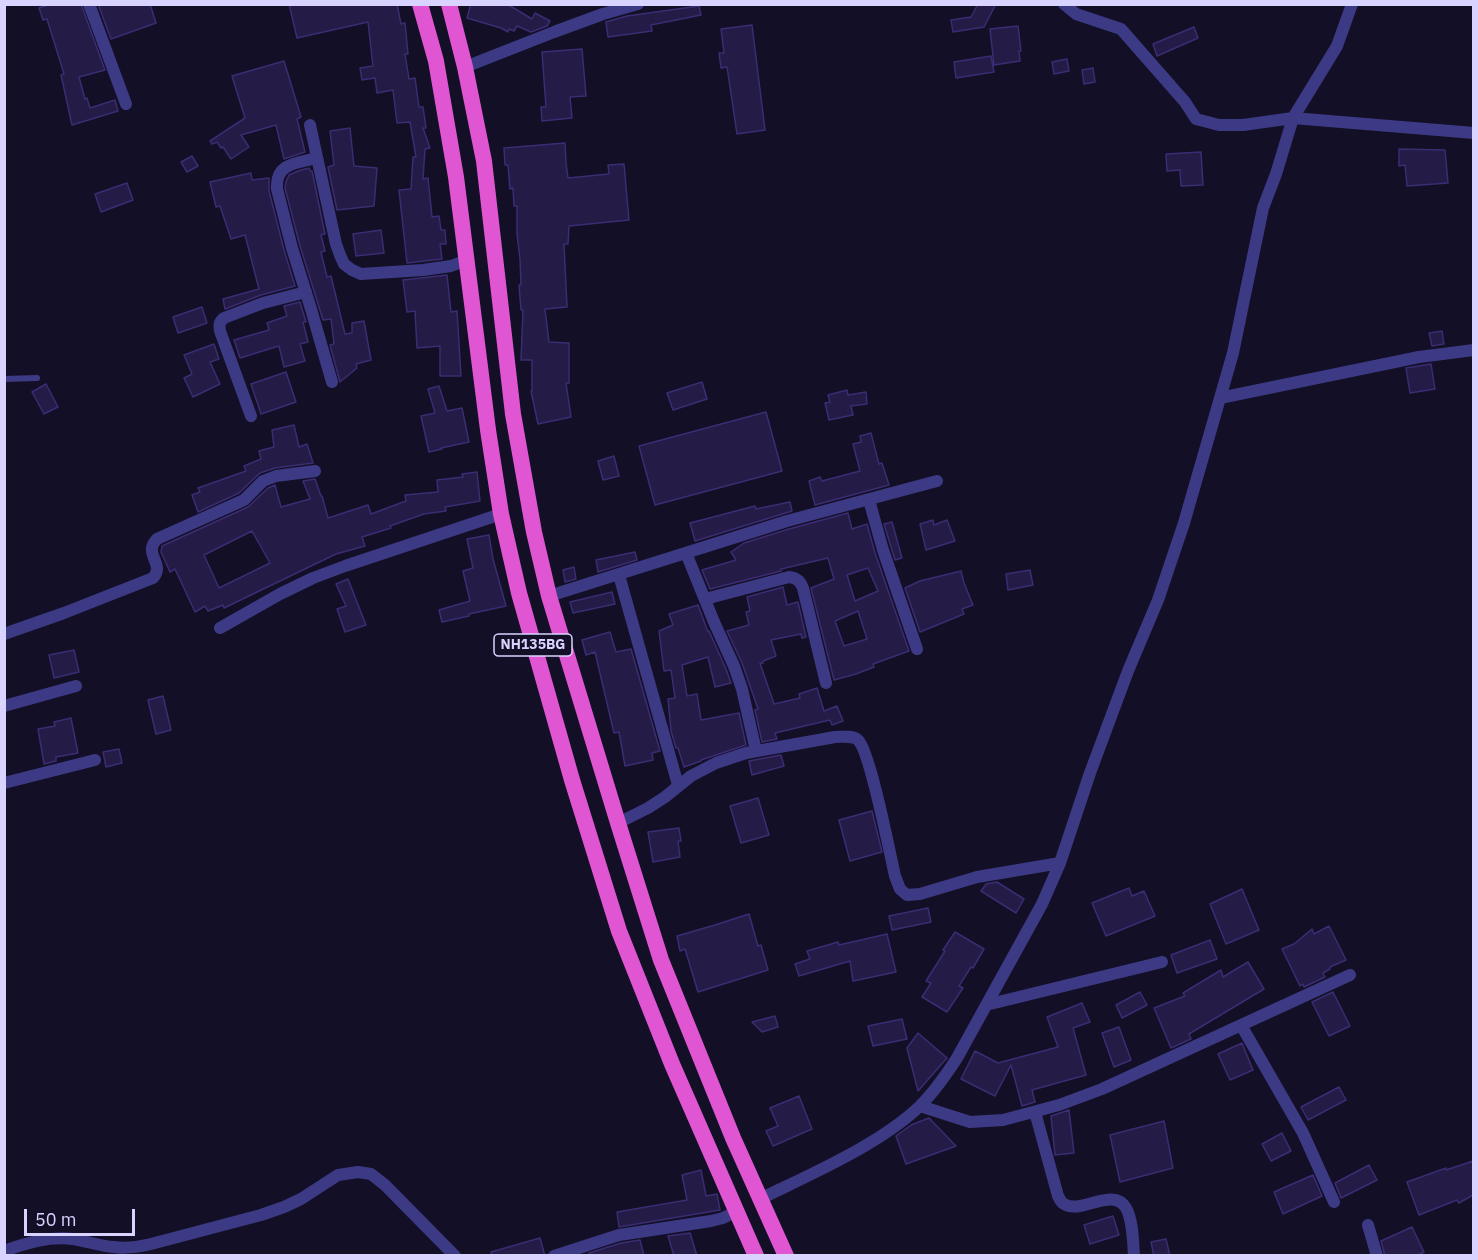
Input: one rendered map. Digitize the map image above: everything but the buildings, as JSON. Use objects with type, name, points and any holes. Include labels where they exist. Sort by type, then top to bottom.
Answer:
[{"type":"highway","name":"NH135BG","points":[[420,4],[436,61],[456,177],[501,514],[535,653],[619,931],[672,1064],[756,1256]]},
{"type":"highway","name":"NH135BG","points":[[449,4],[465,67],[484,161],[513,414],[534,532],[549,596],[661,960],[733,1138],[786,1256]]},
{"type":"street","points":[[89,4],[126,104]]},
{"type":"street","points":[[465,67],[603,14],[638,4]]},
{"type":"street","points":[[1064,4],[1076,14],[1121,29],[1197,119],[1219,125],[1243,125],[1293,118],[1473,133]]},
{"type":"street","points":[[760,1199],[855,1151],[901,1122],[920,1106],[941,1082],[957,1058],[1042,904],[1060,863],[1124,681],[1158,600],[1191,501],[1233,353],[1263,208],[1293,118],[1337,46],[1352,4]]},
{"type":"street","points":[[310,125],[344,264],[362,274],[396,273],[451,266],[466,260]]},
{"type":"street","points":[[317,158],[286,166],[279,172],[277,189],[332,382]]},
{"type":"street","points":[[251,416],[220,331],[220,321],[232,314],[263,303],[306,292]]},
{"type":"street","points":[[1221,398],[1419,357],[1473,350]]},
{"type":"street","points":[[4,633],[64,613],[153,578],[157,574],[157,568],[151,548],[157,539],[244,501],[268,478],[315,471]]},
{"type":"street","points":[[549,596],[795,519],[937,481]]},
{"type":"street","points":[[869,500],[883,550],[917,649]]},
{"type":"street","points":[[220,628],[313,578],[501,514]]},
{"type":"street","points":[[686,553],[725,648],[731,657],[742,689],[756,751]]},
{"type":"street","points":[[619,575],[678,785]]},
{"type":"street","points":[[705,599],[789,577],[800,581],[826,682]]},
{"type":"street","points":[[4,706],[76,686]]},
{"type":"street","points":[[618,823],[648,808],[691,776],[716,763],[746,753],[849,736],[858,740],[864,751],[895,876],[900,889],[907,895],[920,894],[977,877],[1060,863]]},
{"type":"street","points":[[4,783],[95,760]]},
{"type":"street","points":[[986,1005],[1162,963]]},
{"type":"street","points":[[920,1106],[970,1122],[1003,1120],[1059,1105],[1102,1089],[1350,975]]},
{"type":"street","points":[[1241,1025],[1303,1133],[1334,1202]]},
{"type":"street","points":[[1035,1112],[1058,1196],[1063,1203],[1072,1206],[1112,1199],[1119,1201],[1126,1208],[1130,1218],[1134,1256]]},
{"type":"street","points":[[4,1251],[52,1239],[72,1239],[115,1248],[133,1248],[151,1244],[284,1208],[338,1175],[358,1172],[371,1174],[385,1185],[455,1256]]},
{"type":"street","points":[[554,1256],[619,1235],[711,1221],[723,1218],[737,1210]]},
{"type":"street","points":[[1368,1225],[1377,1256]]},
{"type":"lane","points":[[4,379],[36,378]]}]
